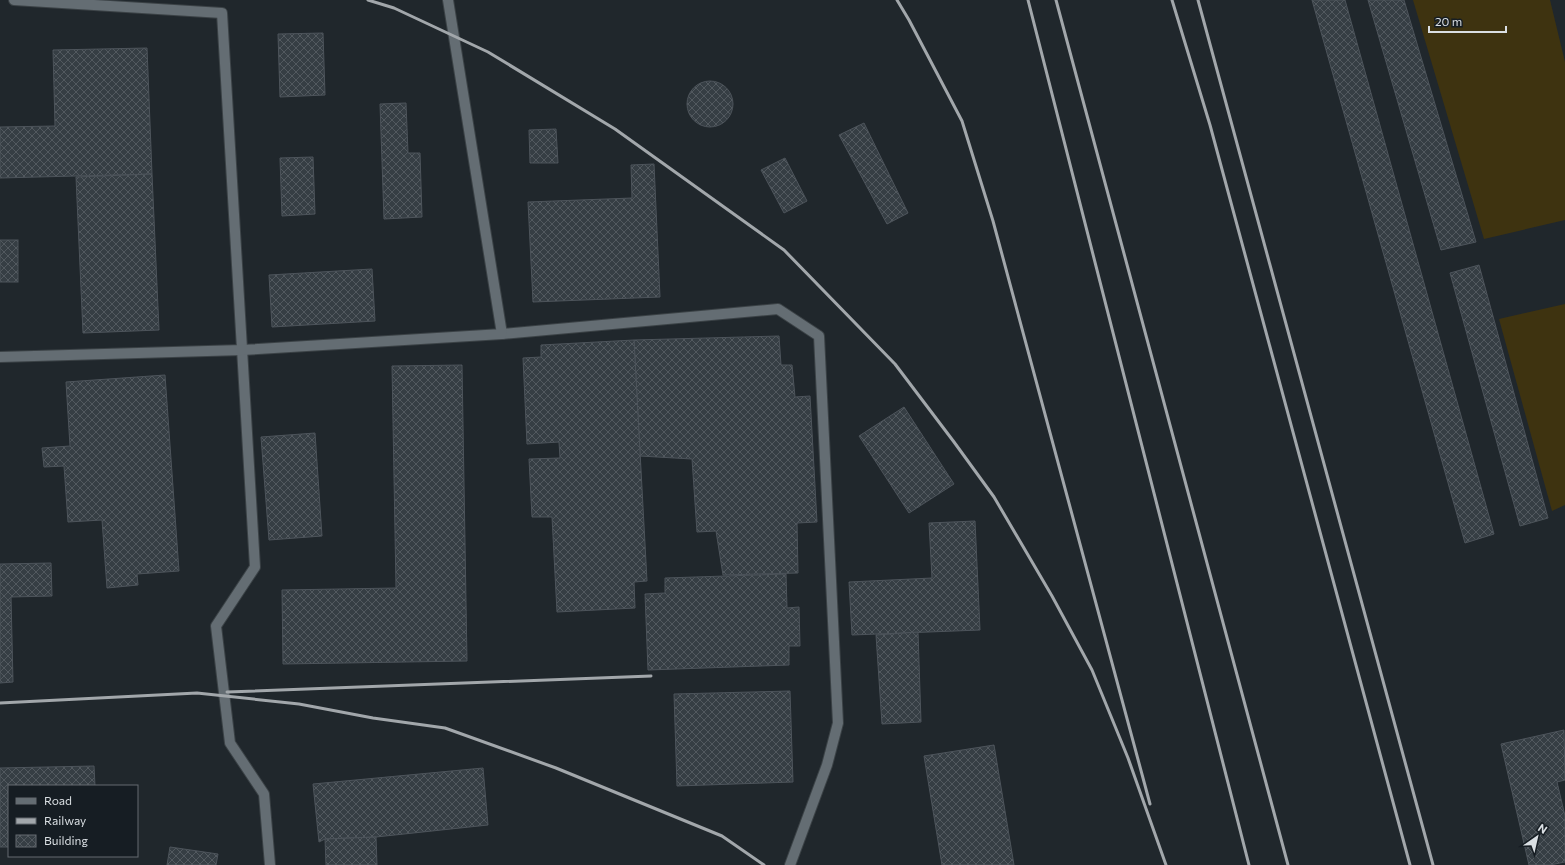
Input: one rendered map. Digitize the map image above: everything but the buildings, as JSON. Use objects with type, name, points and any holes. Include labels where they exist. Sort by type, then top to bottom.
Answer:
[{"type":"lane","points":[[14,0],[222,13],[255,567],[216,626],[230,743],[264,794],[270,865]]},
{"type":"lane","points":[[448,0],[502,334]]},
{"type":"lane","points":[[0,357],[242,350],[502,334],[778,309],[819,336],[838,723],[827,765],[790,865]]},
{"type":"shaded area","points":[[1413,0],[1550,0],[1565,62],[1565,220],[1484,239]]},
{"type":"shaded area","points":[[1565,304],[1565,505],[1552,511],[1499,319]]},
{"type":"railway","points":[[368,0],[394,8],[488,52],[615,129],[784,250],[895,364],[994,497],[1052,596],[1092,670],[1128,758],[1166,865]]},
{"type":"railway","points":[[897,0],[962,121],[993,221],[1150,804]]},
{"type":"railway","points":[[1028,0],[1249,865]]},
{"type":"railway","points":[[1056,0],[1288,865]]},
{"type":"railway","points":[[1172,0],[1210,125],[1410,865]]},
{"type":"railway","points":[[1198,0],[1433,865]]},
{"type":"railway","points":[[227,692],[651,676]]},
{"type":"railway","points":[[0,703],[197,693],[299,704],[373,718],[445,728],[556,768],[722,836],[764,865]]}]
